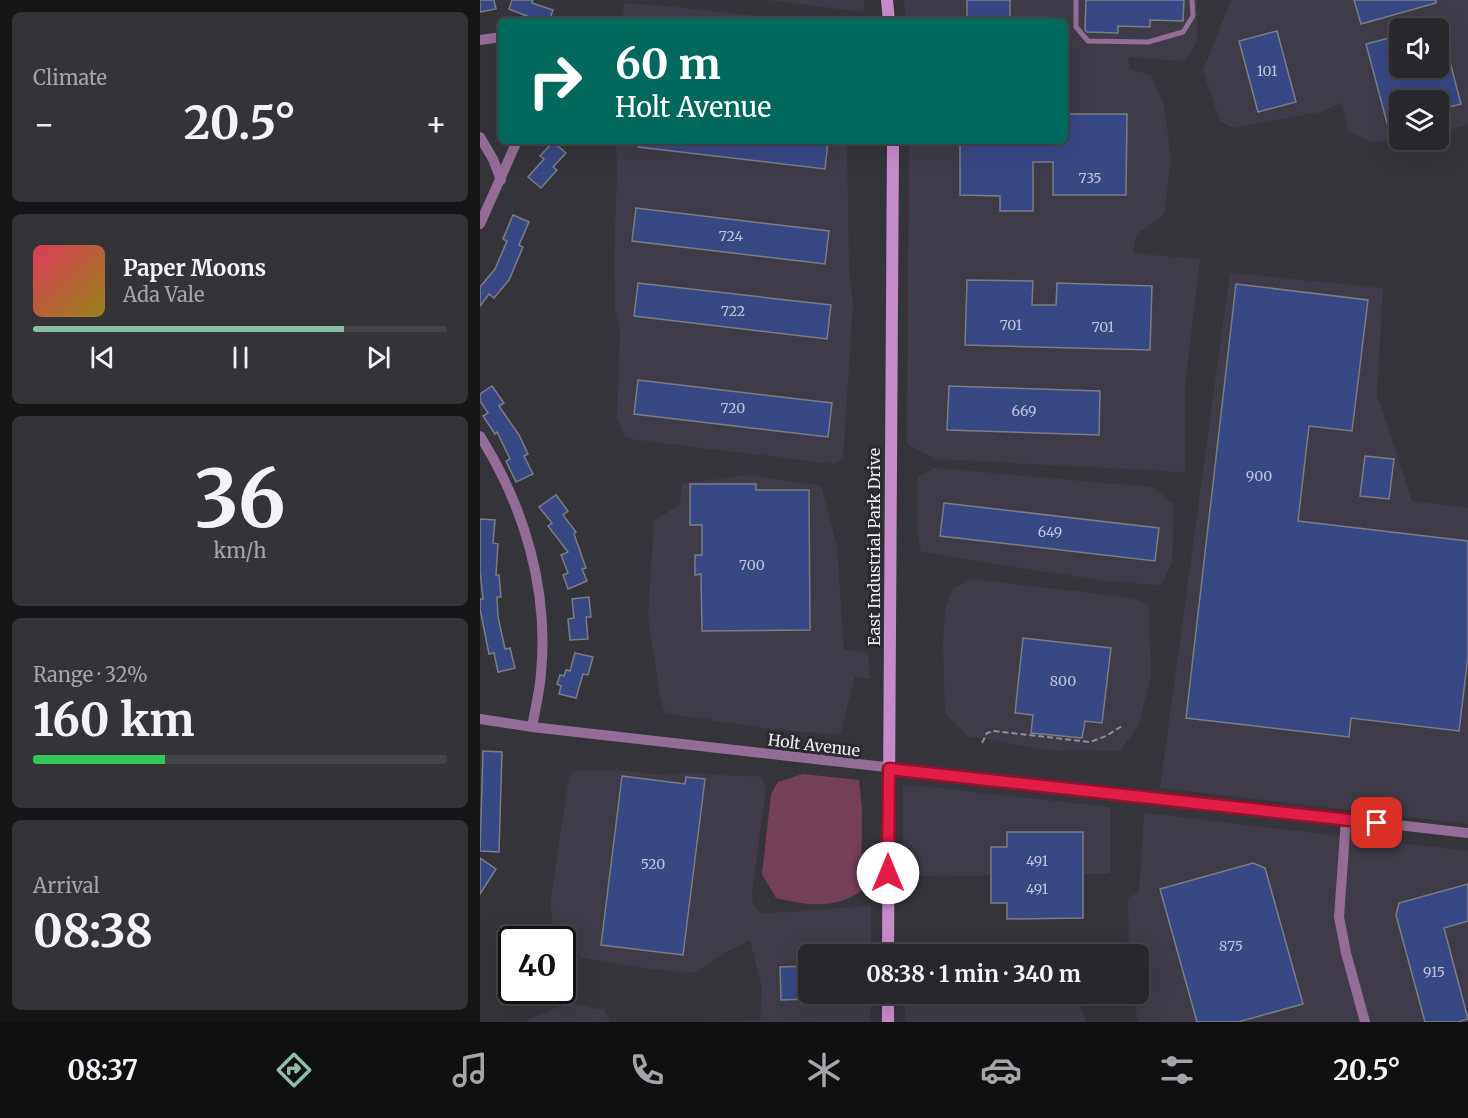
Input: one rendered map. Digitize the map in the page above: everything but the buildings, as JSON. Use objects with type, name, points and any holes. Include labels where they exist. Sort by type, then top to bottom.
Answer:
[{"type":"street","points":[[887,0],[889,18]]},
{"type":"street","points":[[480,40],[498,37]]},
{"type":"street","points":[[480,137],[493,159],[501,180]]},
{"type":"street","points":[[480,224],[516,144]]},
{"type":"street","name":"East Industrial Park Drive","points":[[888,944],[893,144]]},
{"type":"street","points":[[480,436],[499,466],[513,498],[527,537],[535,572],[540,603],[541,673],[532,728]]},
{"type":"street","name":"Holt Avenue","points":[[480,719],[532,728],[1468,833]]},
{"type":"street","points":[[1346,819],[1339,917],[1346,953],[1365,1022]]},
{"type":"street","points":[[888,1004],[888,1022]]},
{"type":"lane","points":[[1076,0],[1076,27],[1088,41],[1148,42],[1183,32],[1192,16],[1192,0]]},
{"type":"path","points":[[982,742],[987,733],[994,731],[1090,742],[1122,726]]},
{"type":"shaded area","points":[[768,0],[865,0],[863,12]]},
{"type":"shaded area","points":[[904,0],[1197,0],[1197,41],[1185,61],[1128,57],[1130,69],[1151,75],[1164,105],[1171,159],[1164,214],[1136,235],[1133,253],[1200,259],[1185,386],[1185,472],[935,459],[907,444],[909,144],[1068,144],[1068,18],[906,18]]},
{"type":"shaded area","points":[[1231,0],[1468,0],[1468,124],[1449,131],[1449,90],[1389,90],[1389,140],[1372,142],[1348,131],[1342,103],[1319,112],[1233,128],[1220,121],[1203,71]]},
{"type":"shaded area","points":[[625,3],[777,18],[622,18]]},
{"type":"shaded area","points":[[616,144],[847,144],[849,270],[853,303],[843,460],[833,464],[636,440],[624,436],[617,418],[620,333],[615,308],[614,260]]},
{"type":"shaded area","points":[[1230,273],[1383,288],[1377,395],[1412,501],[1468,508],[1468,824],[1160,788]]},
{"type":"shaded area","points":[[934,468],[1152,487],[1174,504],[1172,563],[1161,585],[1104,581],[921,552],[917,527],[918,478]]},
{"type":"shaded area","points":[[751,475],[821,486],[837,546],[844,650],[868,653],[870,679],[855,677],[840,735],[763,728],[665,713],[660,697],[648,617],[654,521],[680,504],[682,483]]},
{"type":"shaded area","points":[[971,579],[1133,598],[1149,605],[1151,675],[1139,725],[1120,751],[1048,750],[967,736],[945,713],[943,644],[945,611],[952,589]]},
{"type":"shaded area","points":[[577,770],[623,771],[674,776],[686,773],[762,777],[766,786],[752,895],[753,905],[762,914],[871,906],[871,944],[798,944],[798,1004],[871,1004],[870,1022],[689,1022],[760,1021],[762,987],[750,940],[717,957],[696,973],[651,969],[583,958],[576,954],[576,926],[553,926],[550,905],[569,776]]},
{"type":"shaded area","points":[[803,774],[859,780],[862,809],[861,891],[841,901],[809,904],[776,898],[762,874],[771,794],[778,782]]},
{"type":"shaded area","points":[[903,784],[1110,807],[1110,874],[903,876]]},
{"type":"shaded area","points":[[1144,813],[1468,851],[1468,1022],[1138,1022],[1135,1004],[1149,1004],[1149,944],[1129,944],[1128,898],[1139,892]]},
{"type":"shaded area","points":[[564,1004],[571,1004],[604,1010],[610,1022],[524,1022]]},
{"type":"shaded area","points":[[906,1004],[1079,1004],[1086,1022],[905,1022]]},
{"type":"route","points":[[888,873],[889,769],[1377,823]]}]
